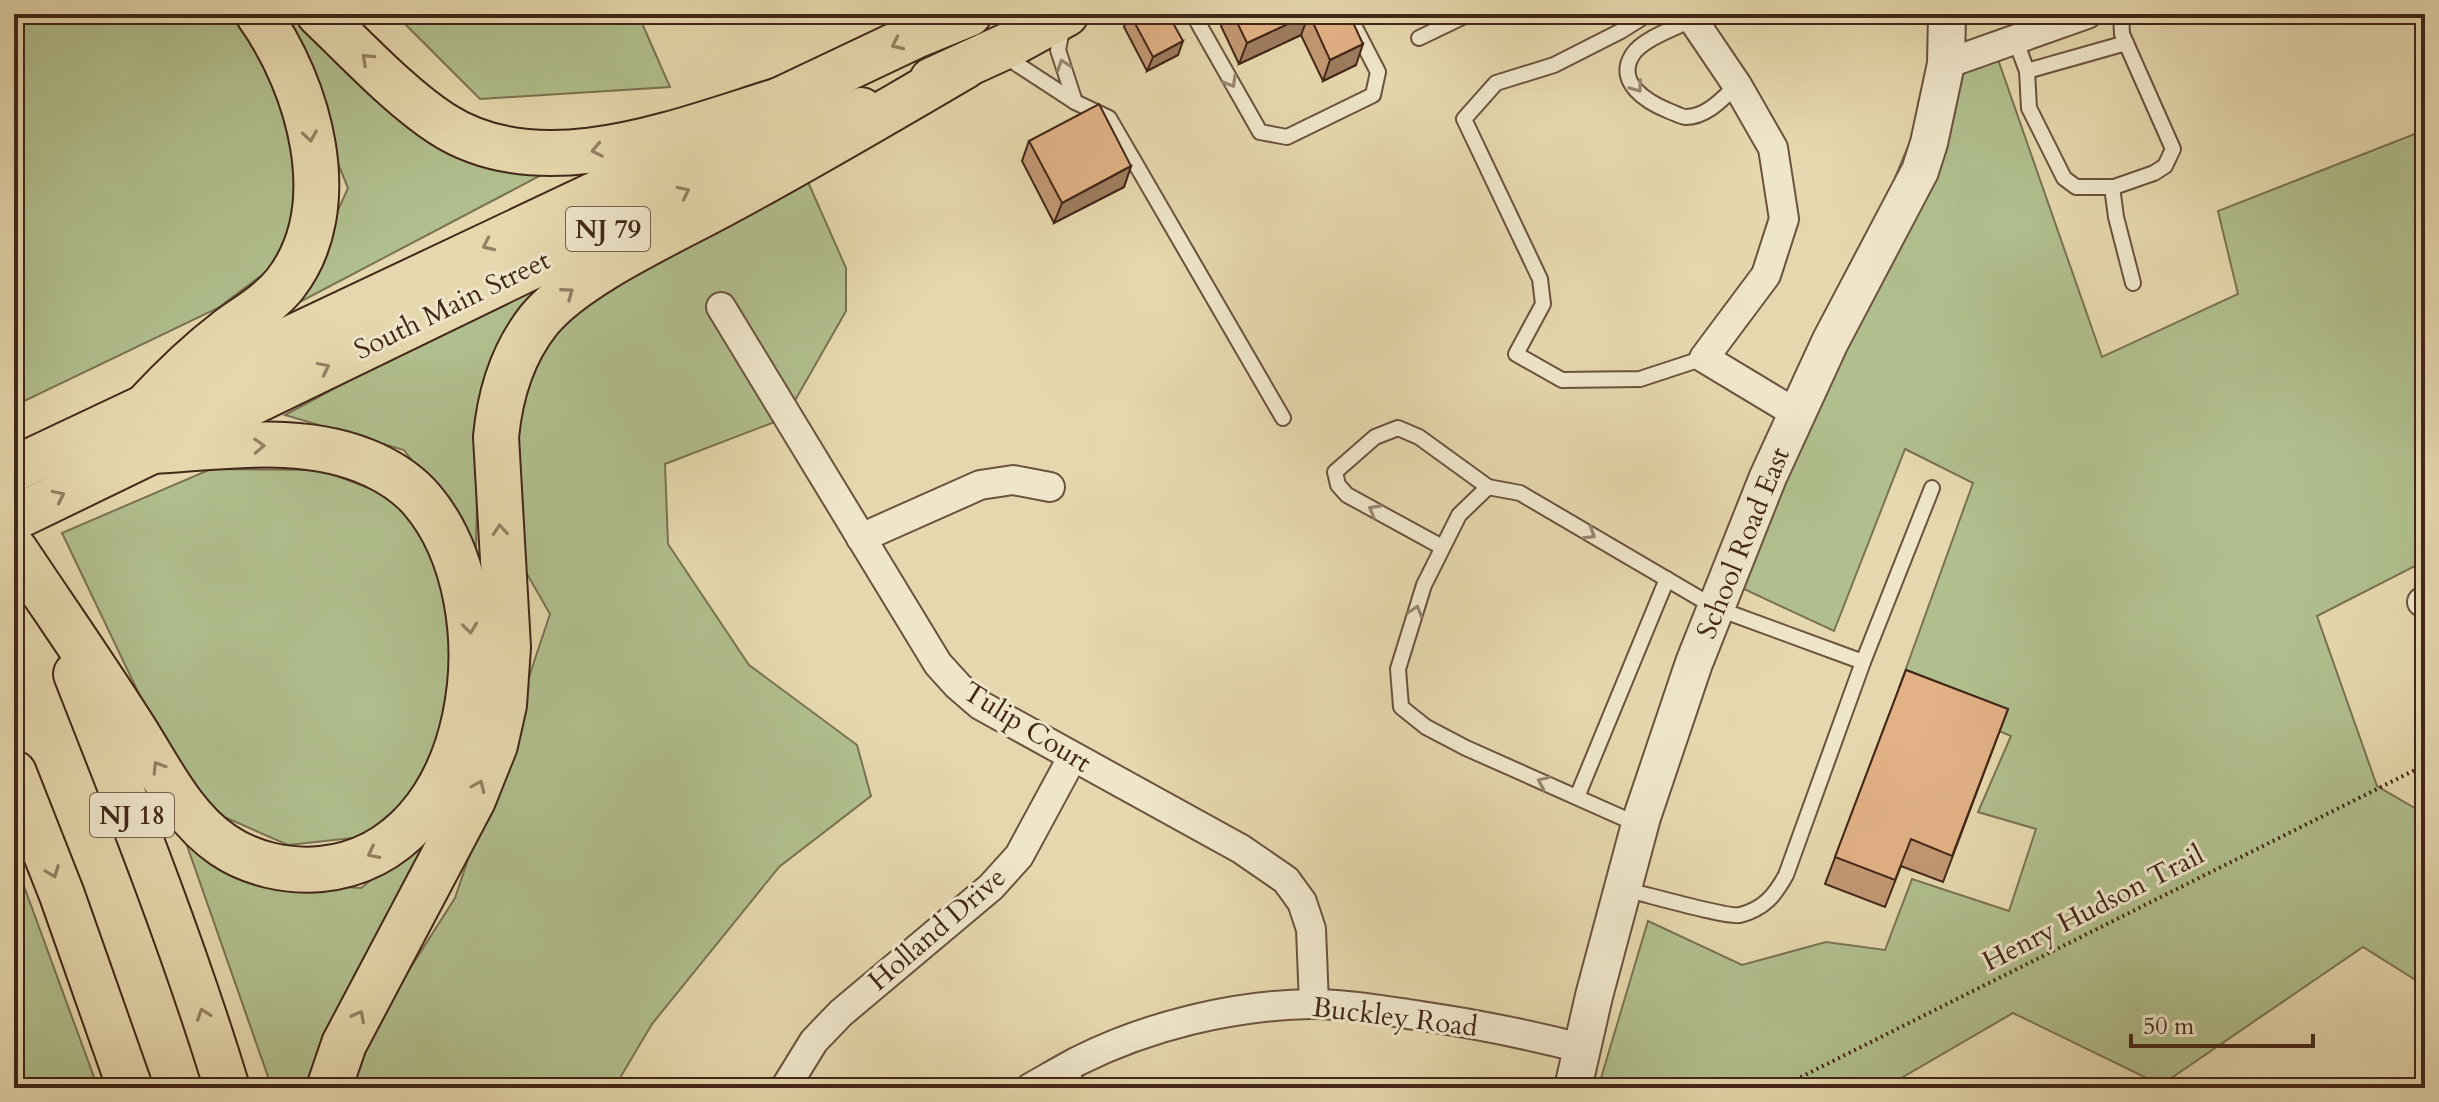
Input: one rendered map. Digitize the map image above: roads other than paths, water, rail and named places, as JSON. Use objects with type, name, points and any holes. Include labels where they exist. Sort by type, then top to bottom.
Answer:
[{"type":"main road","points":[[147,405],[183,367],[284,285],[299,262],[309,235],[316,184],[307,117],[282,50],[258,14]]},
{"type":"main road","points":[[319,14],[433,118],[471,139],[509,149],[586,152],[658,137],[780,100]]},
{"type":"main road","name":"South Main Street","points":[[14,538],[105,474],[805,134],[981,58],[1065,14]]},
{"type":"main road","name":"South Main Street","points":[[14,469],[666,161],[780,100],[954,17]]},
{"type":"main road","points":[[329,1088],[344,1044],[473,800],[495,745],[504,705],[508,647],[496,437],[499,408],[511,367],[523,343],[540,320],[573,289],[981,58]]},
{"type":"main road","points":[[14,538],[182,805],[200,826],[224,846],[259,863],[283,869],[328,868],[354,862],[379,851],[405,832],[432,800],[453,758],[464,720],[472,641],[460,573],[442,529],[421,499],[399,480],[373,465],[332,451],[283,445],[153,451]]},
{"type":"main road","name":"NJ 18","points":[[14,538],[69,657],[124,795],[185,961],[227,1088]]},
{"type":"main road","points":[[14,773],[62,895],[130,1088]]},
{"type":"street","name":"School Road East","points":[[1573,1088],[1640,825],[1694,663],[1768,477],[1830,342],[1920,171],[1946,64],[1947,14]]},
{"type":"street","points":[[1946,64],[2087,14]]},
{"type":"street","points":[[1690,17],[1737,85],[1773,148],[1784,219],[1766,275],[1704,358],[1797,414]]},
{"type":"street","name":"Tulip Court","points":[[721,307],[938,664],[980,705],[1241,849],[1286,880],[1302,902],[1311,929],[1314,1004]]},
{"type":"street","points":[[861,538],[980,485],[1013,480],[1050,487]]},
{"type":"street","name":"Holland Drive","points":[[785,1088],[814,1041],[841,1013],[991,887],[1019,856],[1072,758]]},
{"type":"street","name":"Buckley Road","points":[[1030,1088],[1074,1078],[1133,1038],[1192,1020],[1247,1010],[1314,1004],[1459,1021],[1581,1048]]},
{"type":"lane","points":[[1065,14],[1058,50],[1075,102]]},
{"type":"lane","points":[[1193,14],[1260,132],[1287,137],[1373,95],[1378,72],[1348,14]]},
{"type":"lane","points":[[1419,38],[1469,14]]},
{"type":"lane","points":[[1648,14],[1554,65],[1496,83],[1464,119],[1540,279],[1543,304],[1516,354],[1562,380],[1640,379],[1704,358]]},
{"type":"lane","points":[[2015,39],[2027,71],[2029,108],[2064,178],[2076,187],[2112,187],[2154,173],[2165,166],[2173,149],[2122,34],[2121,14]]},
{"type":"lane","points":[[1690,17],[1643,44],[1632,54],[1627,72],[1634,90],[1650,103],[1684,117],[1702,114],[1737,85]]},
{"type":"lane","points":[[2027,71],[2126,43]]},
{"type":"lane","points":[[981,58],[1109,118],[1283,418]]},
{"type":"lane","points":[[2112,187],[2116,217],[2133,283]]},
{"type":"lane","points":[[1442,547],[1347,495],[1338,485],[1335,472],[1375,437],[1398,428],[1419,437],[1488,487],[1520,493],[1716,608],[1863,662]]},
{"type":"lane","points":[[1488,487],[1459,515],[1424,585],[1398,669],[1401,707],[1439,734],[1640,825]]},
{"type":"lane","points":[[1623,889],[1737,916],[1758,908],[1774,896],[1786,875],[1863,662],[1932,488]]},
{"type":"lane","points":[[1577,797],[1667,579]]}]
